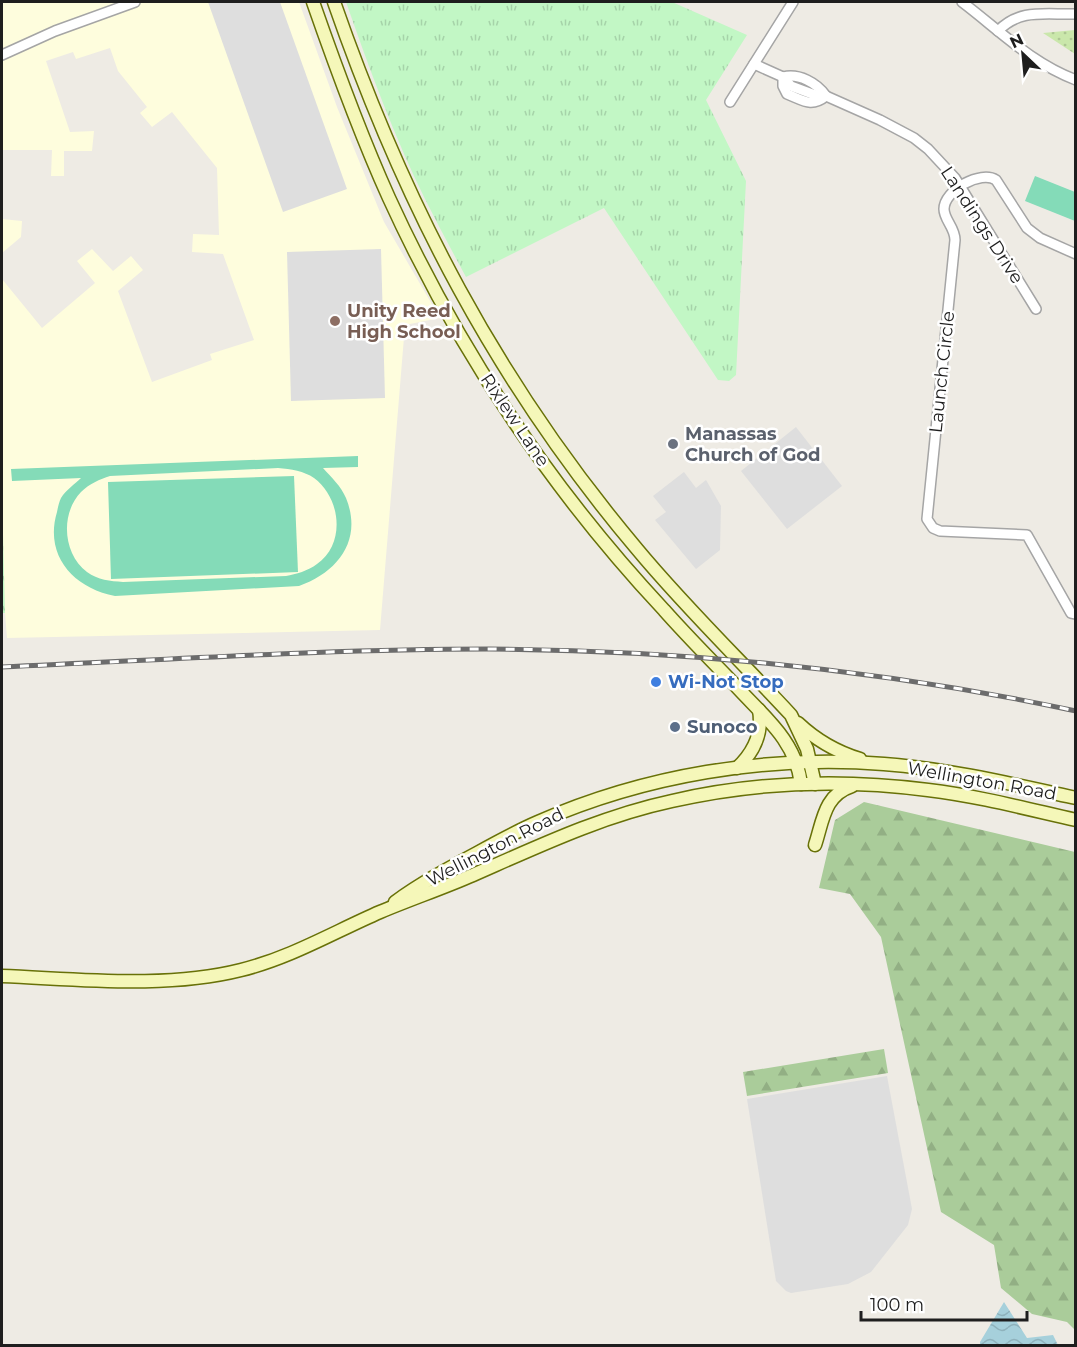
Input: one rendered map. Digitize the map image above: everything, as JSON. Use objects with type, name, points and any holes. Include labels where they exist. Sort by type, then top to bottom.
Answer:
[{"type":"main road","name":"Rixlew Lane","points":[[313,2],[341,85],[390,200],[431,283],[484,375],[516,426],[616,557],[665,612],[778,730],[798,763],[801,784]]},
{"type":"main road","name":"Rixlew Lane","points":[[334,2],[370,102],[410,194],[462,297],[534,414],[637,549],[791,715],[805,743],[815,784]]},
{"type":"main road","points":[[737,768],[753,749],[757,740],[760,726],[759,710]]},
{"type":"main road","points":[[791,715],[807,731],[838,751],[885,764]]},
{"type":"main road","name":"Wellington Road","points":[[381,912],[442,872],[544,819],[600,798],[692,775],[737,768],[798,763],[885,764],[973,776],[1076,798]]},
{"type":"main road","name":"Wellington Road","points":[[2,976],[146,981],[239,971],[301,950],[381,912],[429,894],[544,843],[623,814],[673,801],[736,790],[801,784],[858,784],[929,790],[964,795],[1076,819]]},
{"type":"main road","points":[[815,845],[829,802],[838,792],[858,784]]},
{"type":"street","points":[[2,55],[68,26],[135,2]]},
{"type":"street","points":[[730,102],[793,2]]},
{"type":"street","points":[[963,2],[1044,65],[1076,80]]},
{"type":"street","points":[[998,31],[1012,18],[1023,15],[1076,14]]},
{"type":"street","name":"Landings Drive","points":[[754,64],[783,77],[796,76],[818,86],[826,96],[914,138],[943,163],[960,186],[1036,309]]},
{"type":"street","name":"Landings Drive","points":[[783,77],[783,86],[788,94],[811,103],[826,96]]},
{"type":"street","points":[[960,186],[975,178],[991,177],[996,180],[1033,235],[1076,254]]},
{"type":"street","name":"Launch Circle","points":[[960,186],[948,197],[944,208],[946,217],[955,231],[955,240],[927,519],[933,528],[940,531],[1027,535],[1071,613],[1076,614]]},
{"type":"shaded area","name":"Unity Reed High School","points":[[2,2],[299,2],[337,107],[384,222],[440,318],[405,325],[380,630],[7,638],[5,613],[2,613],[2,279],[42,328],[95,283],[77,261],[92,249],[113,271],[131,256],[143,270],[118,291],[152,382],[212,360],[210,354],[254,340],[223,254],[192,252],[193,234],[219,235],[217,168],[172,112],[152,127],[140,113],[147,107],[118,71],[110,48],[76,59],[73,52],[46,61],[70,132],[94,131],[92,151],[64,151],[64,176],[51,176],[52,150],[2,150]]},
{"type":"shaded area","points":[[208,2],[280,2],[347,189],[283,212]]},
{"type":"shaded area","points":[[2,219],[22,221],[21,237],[2,253]]},
{"type":"shaded area","points":[[381,249],[385,398],[291,401],[287,252]]},
{"type":"shaded area","points":[[796,427],[842,486],[787,529],[741,471]]},
{"type":"shaded area","points":[[684,472],[696,488],[706,480],[721,506],[720,550],[696,569],[655,520],[666,512],[653,496]]},
{"type":"shaded area","points":[[887,1076],[912,1209],[908,1225],[871,1272],[848,1284],[791,1293],[786,1291],[776,1281],[747,1099]]},
{"type":"green space","points":[[346,2],[672,2],[747,35],[706,100],[746,181],[736,375],[729,381],[718,380],[604,208],[466,277],[403,151]]},
{"type":"green space","points":[[1075,30],[1075,54],[1043,33]]},
{"type":"green space","points":[[1035,176],[1075,192],[1075,221],[1025,201]]},
{"type":"green space","points":[[358,456],[358,467],[323,468],[346,498],[351,528],[349,541],[335,563],[313,580],[299,586],[115,596],[86,586],[75,577],[65,567],[55,542],[54,528],[60,500],[65,492],[81,478],[12,481],[11,469]],"holes":[[[278,468],[302,472],[314,478],[330,497],[334,509],[336,533],[333,545],[317,564],[298,573],[286,576],[123,582],[104,580],[87,572],[79,564],[69,545],[67,522],[74,501],[91,484],[110,476]]]},
{"type":"green space","points":[[294,476],[298,572],[111,579],[108,482]]},
{"type":"green space","points":[[2,494],[5,613],[2,613]]},
{"type":"green space","points":[[864,802],[1075,852],[1075,1330],[1067,1322],[1032,1314],[1001,1288],[994,1245],[941,1212],[881,937],[850,894],[819,888],[835,820]]},
{"type":"green space","points":[[884,1049],[888,1073],[747,1096],[743,1072]]},
{"type":"water","points":[[1004,1302],[1027,1338],[1053,1335],[1058,1345],[980,1345]]},
{"type":"railway","points":[[2,667],[367,651],[489,649],[637,653],[784,665],[857,674],[931,684],[1076,711]]},
{"type":"place","name":"Unity Reed High School","points":[[335,321]]},
{"type":"place","name":"Manassas Church of God","points":[[673,444]]},
{"type":"place","name":"Wi-Not Stop","points":[[656,682]]},
{"type":"place","name":"Sunoco","points":[[675,727]]}]
